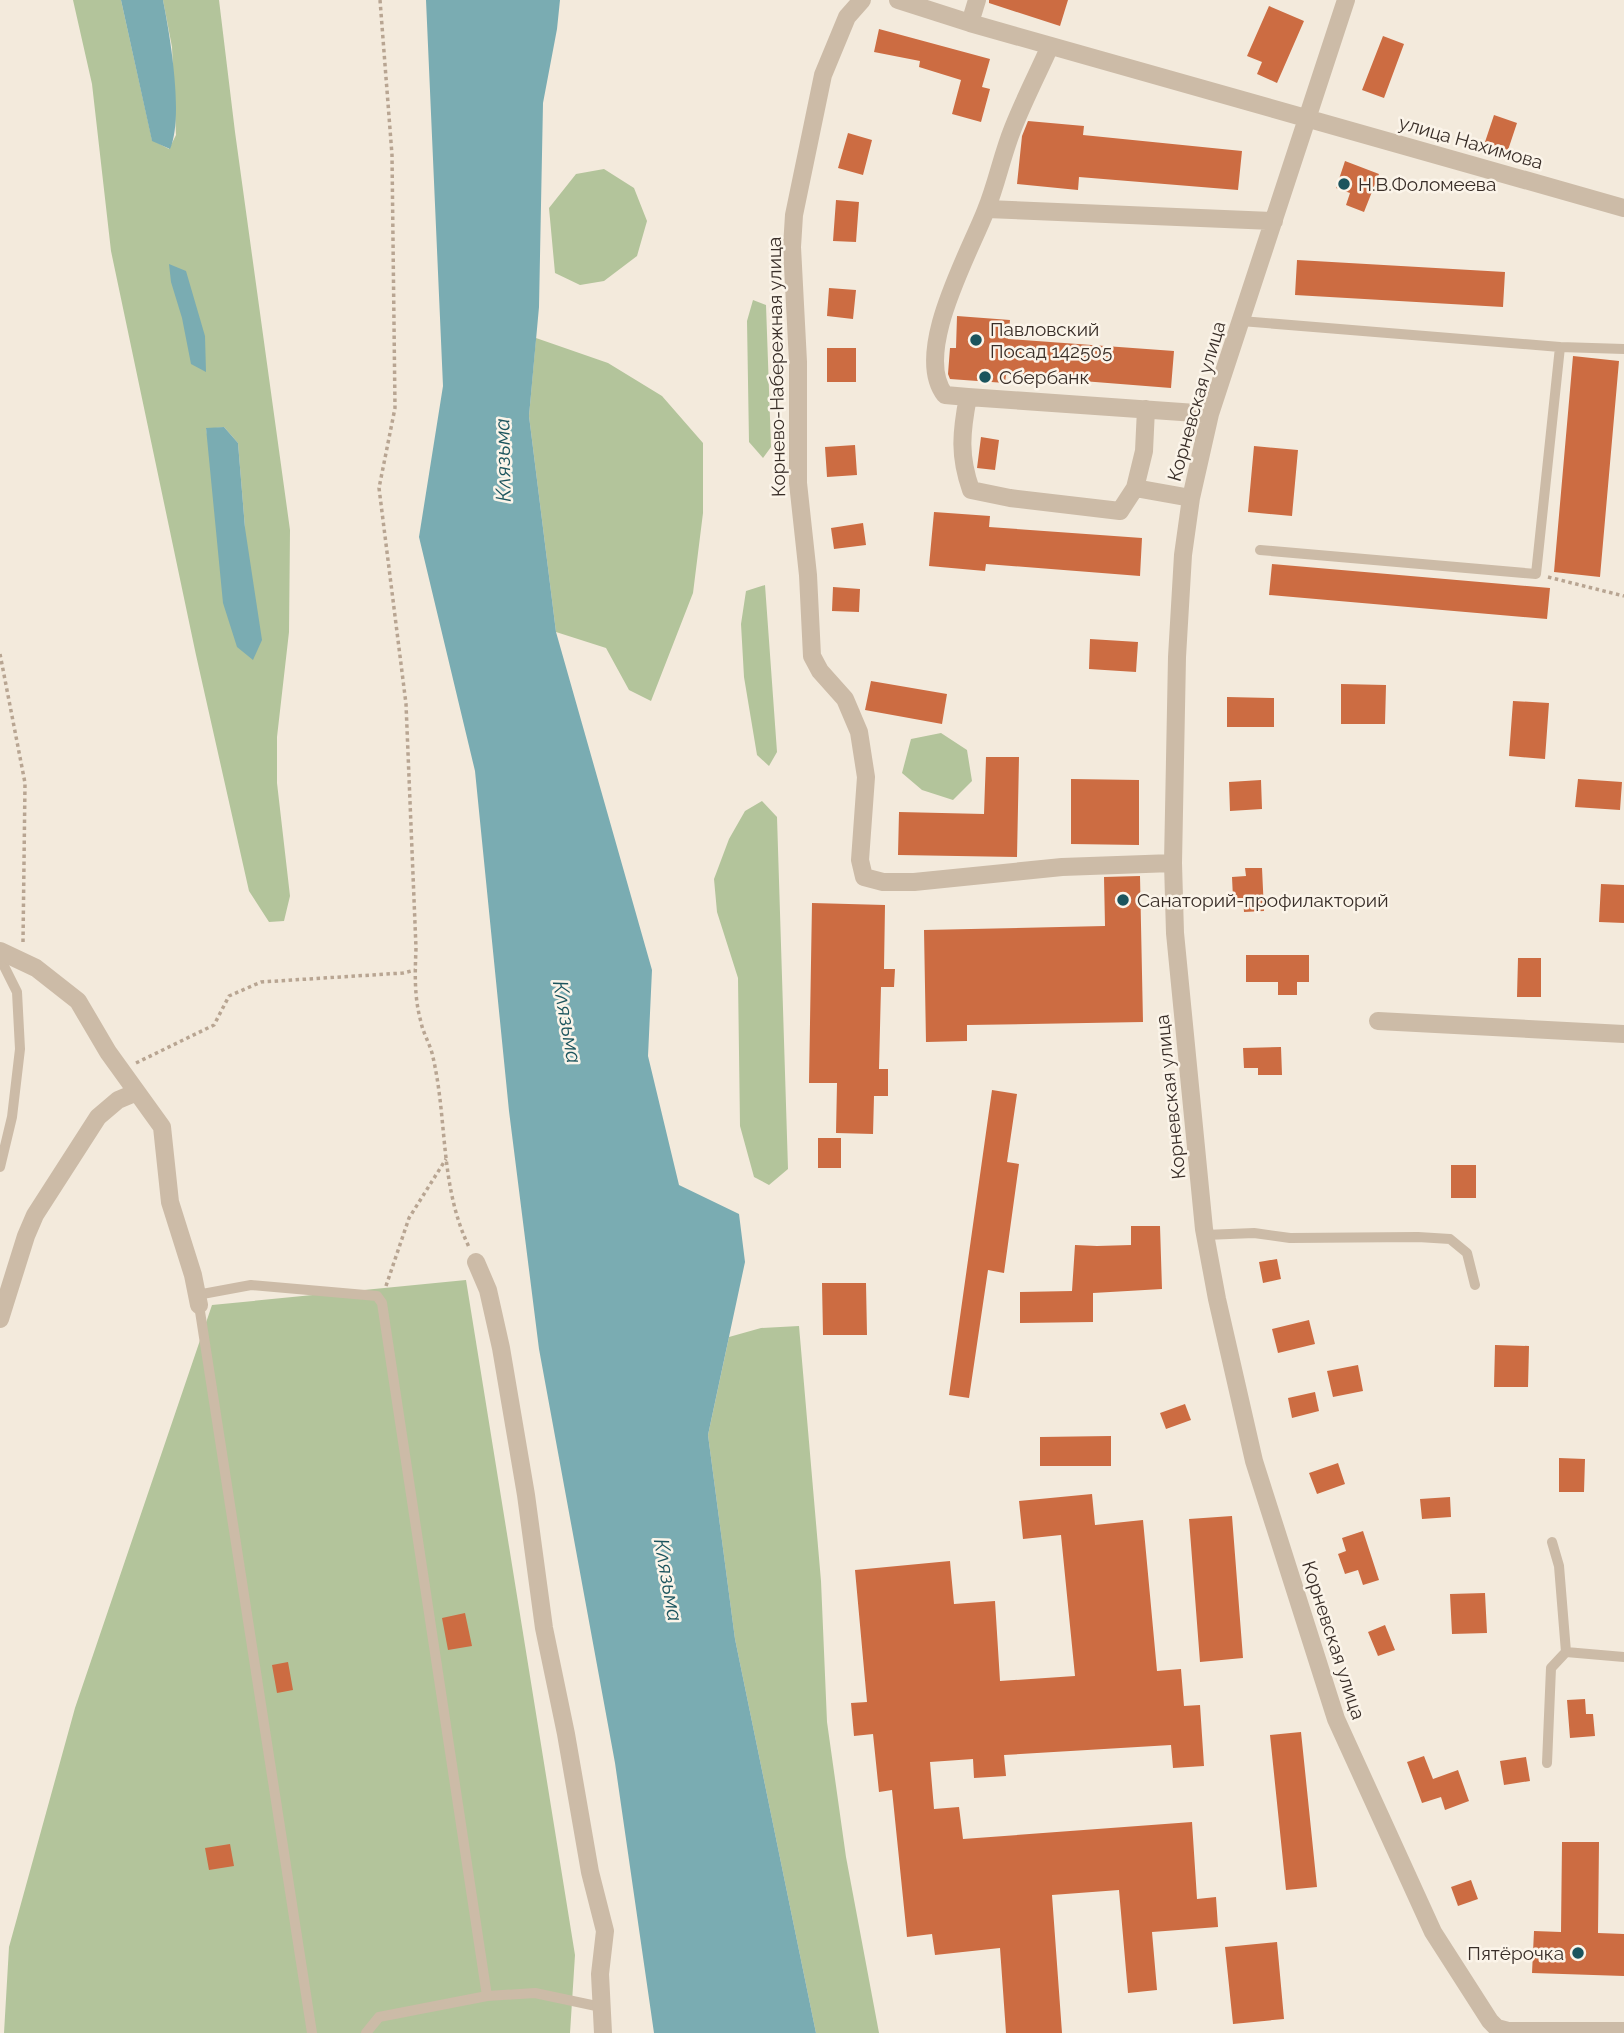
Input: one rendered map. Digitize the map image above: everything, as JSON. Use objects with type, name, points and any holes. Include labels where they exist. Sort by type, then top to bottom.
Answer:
[{"type":"street","name":"Корнево-Набережная улица","points":[[862,0],[847,17],[823,75],[794,215],[792,247],[799,362],[798,483],[808,575],[812,656],[820,671],[845,699],[859,732],[866,776],[860,860],[864,877],[883,882],[914,882],[1062,867],[1173,863]]},
{"type":"street","points":[[898,0],[970,23],[977,0]]},
{"type":"street","name":"Корневская улица","points":[[1346,0],[1210,414],[1191,498],[1183,555],[1177,657],[1173,863],[1175,933],[1205,1235],[1254,1461],[1336,1720],[1433,1932],[1497,2028],[1508,2031],[1624,2031]]},
{"type":"street","name":"улица Нахимова","points":[[970,23],[1624,208]]},
{"type":"street","points":[[1051,46],[1013,128],[986,209],[947,298],[936,350],[937,385],[945,395],[1210,414]]},
{"type":"street","points":[[986,209],[1274,221]]},
{"type":"street","points":[[968,397],[961,434],[963,468],[971,490],[1010,498],[1120,511],[1135,488],[1144,451],[1146,409]]},
{"type":"street","points":[[1135,488],[1191,498]]},
{"type":"street","points":[[0,951],[36,968],[78,1001],[121,1070],[162,1127],[170,1202],[198,1300]]},
{"type":"street","points":[[1378,1021],[1624,1034]]},
{"type":"street","points":[[0,1319],[35,1215],[98,1116],[118,1100],[137,1092]]},
{"type":"street","points":[[476,1262],[488,1290],[501,1348],[526,1495],[544,1628],[590,1872],[605,1931],[600,1974],[603,2033]]},
{"type":"lane","points":[[1241,321],[1624,349]]},
{"type":"lane","points":[[1260,550],[1536,574],[1560,346]]},
{"type":"lane","points":[[0,958],[17,992],[20,1049],[12,1117],[0,1167]]},
{"type":"lane","points":[[1205,1235],[1254,1233],[1290,1238],[1450,1239],[1467,1253],[1475,1285]]},
{"type":"lane","points":[[312,2033],[198,1300],[251,1285],[377,1296],[382,1303],[486,1996]]},
{"type":"lane","points":[[1547,1763],[1551,1668],[1566,1652],[1559,1566],[1552,1542]]},
{"type":"lane","points":[[1566,1652],[1624,1657]]},
{"type":"lane","points":[[366,2033],[379,2017],[486,1996],[535,1993],[601,2007]]},
{"type":"path","points":[[380,0],[392,155],[395,408],[379,488],[406,704],[416,948],[414,988],[421,1024],[432,1052],[448,1183],[457,1223],[476,1262]]},
{"type":"path","points":[[1536,574],[1624,596]]},
{"type":"path","points":[[0,654],[25,783],[23,962]]},
{"type":"path","points":[[121,1070],[214,1025],[229,996],[261,982],[415,970]]},
{"type":"path","points":[[382,1290],[388,1284],[409,1218],[446,1159]]},
{"type":"green space","points":[[73,0],[121,0],[152,140],[169,149],[176,135],[172,47],[163,0],[219,0],[290,530],[289,632],[277,737],[277,783],[290,896],[284,921],[269,922],[249,891],[111,251],[92,84]],"holes":[[[224,427],[238,443],[245,528],[209,445],[206,429]]]},
{"type":"green space","points":[[604,169],[634,188],[647,221],[637,256],[604,281],[580,285],[555,273],[549,208],[576,174]]},
{"type":"green space","points":[[753,300],[766,305],[771,447],[763,458],[749,442],[747,321]]},
{"type":"green space","points":[[536,338],[608,363],[662,396],[703,443],[703,513],[693,593],[651,701],[629,690],[606,648],[556,632],[529,416]]},
{"type":"green space","points":[[765,585],[777,752],[769,766],[757,755],[744,677],[741,624],[746,591]]},
{"type":"green space","points":[[941,733],[967,750],[972,781],[953,800],[922,790],[902,773],[911,739]]},
{"type":"green space","points":[[762,801],[777,817],[788,1169],[769,1185],[754,1177],[740,1126],[738,978],[717,912],[714,879],[729,839],[745,811]]},
{"type":"green space","points":[[466,1280],[575,1955],[570,2033],[4,2033],[9,1947],[75,1708],[212,1305]]},
{"type":"green space","points":[[799,1326],[821,1581],[827,1722],[846,1857],[879,2033],[816,2033],[735,1639],[708,1435],[729,1337],[761,1328]]},
{"type":"water","points":[[121,0],[163,0],[176,97],[174,135],[170,149],[152,141]]},
{"type":"water","name":"Клязьма","points":[[426,0],[560,0],[543,103],[539,307],[529,416],[556,632],[652,970],[648,1056],[679,1185],[739,1214],[745,1262],[708,1435],[735,1639],[816,2033],[654,2033],[615,1763],[539,1349],[509,1111],[475,771],[419,537],[443,386]]},
{"type":"water","points":[[169,264],[186,271],[205,336],[206,372],[191,364]]},
{"type":"water","points":[[224,427],[238,443],[245,528],[262,640],[253,660],[237,647],[223,603],[206,428]]},
{"type":"building","points":[[989,0],[1068,0],[1060,26],[989,3]]},
{"type":"building","points":[[1269,6],[1304,21],[1277,83],[1257,74],[1262,62],[1247,56]]},
{"type":"building","points":[[879,29],[990,59],[982,87],[990,89],[981,122],[952,114],[961,80],[919,67],[920,61],[874,52]]},
{"type":"building","points":[[1383,36],[1404,44],[1384,98],[1362,90]]},
{"type":"building","points":[[1494,115],[1517,123],[1508,150],[1485,142]]},
{"type":"building","points":[[1028,121],[1084,126],[1083,135],[1242,151],[1238,190],[1079,177],[1078,190],[1017,184],[1022,136]]},
{"type":"building","points":[[848,133],[872,140],[863,175],[838,168]]},
{"type":"building","points":[[1345,161],[1379,174],[1364,212],[1346,205],[1350,193],[1336,188]]},
{"type":"building","points":[[836,200],[859,202],[856,242],[833,241]]},
{"type":"building","points":[[1297,260],[1505,272],[1503,307],[1295,295]]},
{"type":"building","points":[[829,288],[856,290],[853,319],[827,316]]},
{"type":"building","points":[[957,316],[1010,320],[1008,339],[1174,351],[1171,388],[1006,375],[1005,383],[950,379],[950,348],[956,348]]},
{"type":"building","points":[[827,348],[856,348],[856,382],[827,382]]},
{"type":"building","points":[[1573,356],[1619,361],[1600,577],[1554,572]]},
{"type":"building","points":[[981,437],[999,440],[995,470],[977,468]]},
{"type":"building","points":[[855,445],[857,475],[827,477],[825,447]]},
{"type":"building","points":[[1254,446],[1298,450],[1292,516],[1248,512]]},
{"type":"building","points":[[934,512],[990,516],[989,527],[1142,538],[1140,576],[986,564],[985,571],[929,566]]},
{"type":"building","points":[[863,523],[866,545],[834,549],[831,528]]},
{"type":"building","points":[[1272,564],[1550,588],[1547,619],[1269,595]]},
{"type":"building","points":[[833,587],[860,589],[859,612],[832,611]]},
{"type":"building","points":[[1090,639],[1138,642],[1136,672],[1089,669]]},
{"type":"building","points":[[871,681],[947,694],[942,724],[865,710]]},
{"type":"building","points":[[1341,684],[1386,685],[1385,724],[1341,724]]},
{"type":"building","points":[[1227,697],[1274,698],[1274,727],[1227,727]]},
{"type":"building","points":[[1513,701],[1549,703],[1545,759],[1509,756]]},
{"type":"building","points":[[986,757],[1019,757],[1017,857],[898,855],[899,812],[984,814]]},
{"type":"building","points":[[1071,779],[1139,780],[1139,845],[1071,844]]},
{"type":"building","points":[[1578,779],[1622,782],[1620,810],[1575,807]]},
{"type":"building","points":[[1261,780],[1262,809],[1230,811],[1229,782]]},
{"type":"building","points":[[1245,868],[1262,868],[1264,911],[1244,912],[1243,898],[1233,898],[1232,877],[1246,876]]},
{"type":"building","points":[[1140,876],[1143,1022],[967,1025],[967,1041],[926,1042],[924,930],[1105,926],[1104,877]]},
{"type":"building","points":[[1601,884],[1624,885],[1624,923],[1599,922]]},
{"type":"building","points":[[812,903],[885,905],[884,969],[895,969],[894,987],[881,987],[879,1069],[888,1069],[888,1096],[874,1096],[873,1134],[836,1133],[837,1083],[809,1083]]},
{"type":"building","points":[[1246,955],[1309,955],[1309,982],[1297,982],[1297,995],[1278,995],[1278,982],[1246,982]]},
{"type":"building","points":[[1518,958],[1541,958],[1541,997],[1517,997]]},
{"type":"building","points":[[1281,1047],[1282,1075],[1258,1075],[1258,1068],[1244,1068],[1243,1048]]},
{"type":"building","points":[[992,1090],[1017,1094],[1007,1162],[1019,1164],[1004,1273],[988,1270],[969,1398],[949,1395]]},
{"type":"building","points":[[818,1138],[841,1138],[841,1168],[818,1168]]},
{"type":"building","points":[[1451,1165],[1476,1165],[1476,1198],[1451,1198]]},
{"type":"building","points":[[1131,1226],[1160,1226],[1162,1289],[1093,1293],[1093,1322],[1020,1323],[1020,1292],[1072,1291],[1075,1245],[1131,1245]]},
{"type":"building","points":[[1277,1259],[1281,1279],[1263,1283],[1259,1262]]},
{"type":"building","points":[[822,1283],[866,1283],[867,1335],[823,1335]]},
{"type":"building","points":[[1309,1320],[1315,1344],[1278,1353],[1272,1329]]},
{"type":"building","points":[[1495,1345],[1529,1346],[1528,1387],[1494,1387]]},
{"type":"building","points":[[1358,1365],[1363,1391],[1333,1397],[1327,1371]]},
{"type":"building","points":[[1315,1392],[1319,1411],[1292,1418],[1288,1398]]},
{"type":"building","points":[[1185,1404],[1191,1420],[1166,1429],[1160,1413]]},
{"type":"building","points":[[1111,1436],[1111,1466],[1040,1466],[1040,1437]]},
{"type":"building","points":[[1559,1458],[1585,1459],[1584,1492],[1559,1492]]},
{"type":"building","points":[[1338,1463],[1345,1484],[1317,1494],[1309,1473]]},
{"type":"building","points":[[1092,1494],[1095,1525],[1143,1520],[1157,1671],[1181,1669],[1184,1706],[1200,1705],[1204,1766],[1173,1768],[1171,1745],[1004,1755],[1006,1776],[974,1778],[973,1759],[930,1762],[934,1809],[959,1807],[963,1839],[1192,1822],[1197,1899],[1216,1897],[1218,1927],[1152,1932],[1157,1990],[1128,1993],[1119,1890],[1052,1895],[1062,2033],[1006,2033],[1000,1948],[935,1955],[932,1934],[907,1937],[892,1790],[879,1792],[873,1734],[854,1736],[851,1703],[867,1702],[855,1570],[950,1561],[954,1604],[995,1601],[1000,1681],[1075,1676],[1061,1535],[1023,1539],[1019,1501]]},
{"type":"building","points":[[1450,1497],[1451,1517],[1422,1519],[1420,1499]]},
{"type":"building","points":[[1232,1516],[1243,1658],[1200,1662],[1189,1519]]},
{"type":"building","points":[[1363,1531],[1379,1580],[1363,1585],[1358,1570],[1345,1574],[1338,1554],[1346,1551],[1342,1538]]},
{"type":"building","points":[[1485,1593],[1487,1633],[1452,1634],[1450,1594]]},
{"type":"building","points":[[465,1613],[472,1646],[448,1650],[442,1618]]},
{"type":"building","points":[[1385,1625],[1395,1650],[1378,1656],[1368,1632]]},
{"type":"building","points":[[288,1662],[293,1690],[277,1693],[272,1665]]},
{"type":"building","points":[[1585,1699],[1586,1714],[1593,1714],[1595,1736],[1570,1738],[1567,1700]]},
{"type":"building","points":[[1301,1732],[1317,1887],[1286,1890],[1270,1735]]},
{"type":"building","points":[[1424,1756],[1433,1779],[1458,1770],[1469,1801],[1445,1810],[1441,1797],[1422,1803],[1407,1762]]},
{"type":"building","points":[[1526,1757],[1530,1781],[1504,1785],[1500,1761]]},
{"type":"building","points":[[1562,1842],[1599,1842],[1598,1933],[1624,1934],[1624,1976],[1532,1973],[1534,1931],[1561,1932]]},
{"type":"building","points":[[230,1844],[234,1866],[209,1870],[205,1848]]},
{"type":"building","points":[[1471,1880],[1478,1899],[1458,1906],[1451,1887]]},
{"type":"building","points":[[1277,1942],[1284,2019],[1233,2024],[1225,1947]]},
{"type":"place","name":"Н.В.Фоломеева","points":[[1344,184]]},
{"type":"place","name":"Павловский Посад 142505","points":[[976,340]]},
{"type":"place","name":"Сбербанк","points":[[985,377]]},
{"type":"place","name":"Санаторий-профилакторий","points":[[1123,900]]},
{"type":"place","name":"Пятёрочка","points":[[1578,1953]]}]
